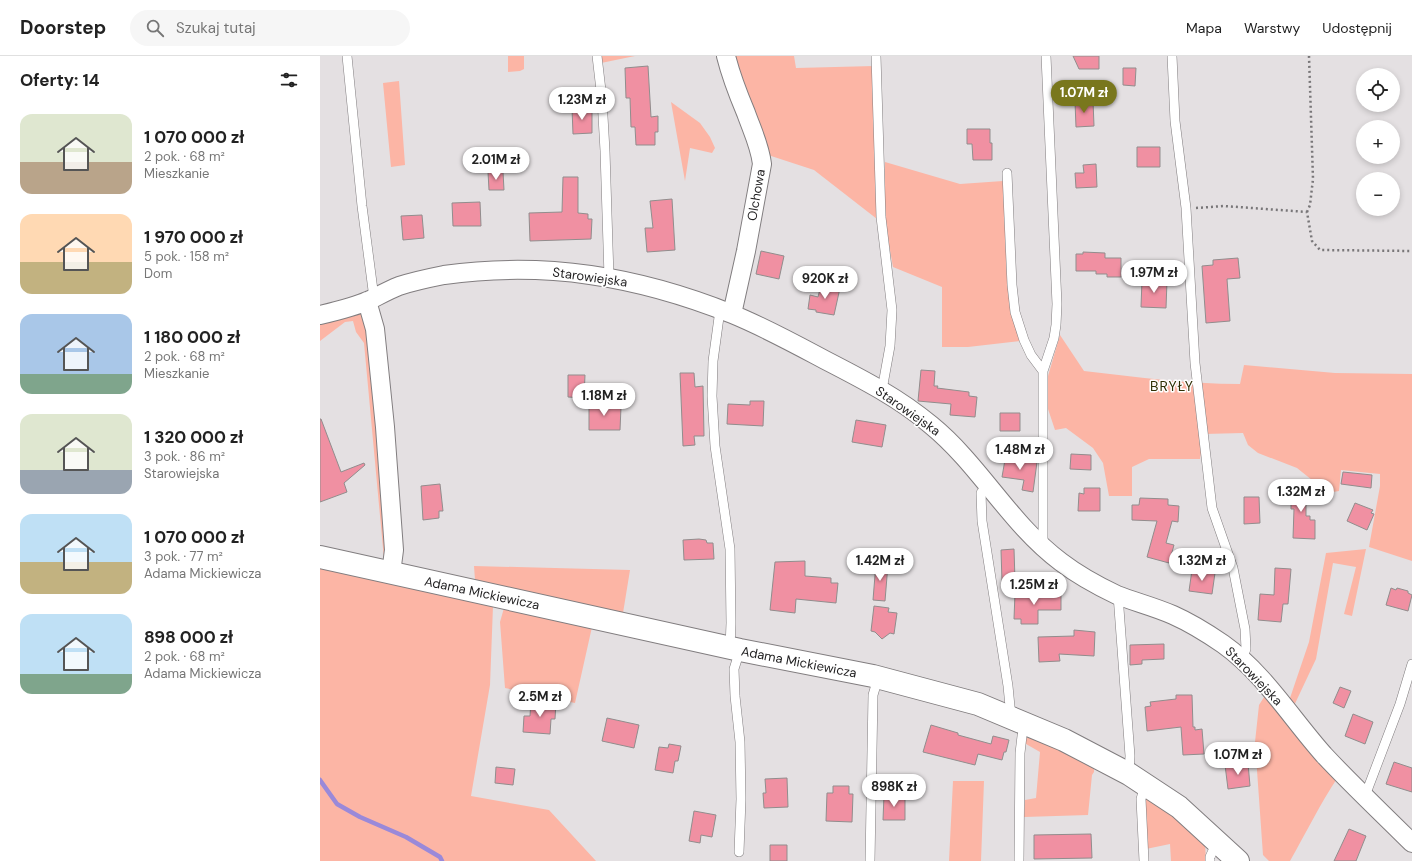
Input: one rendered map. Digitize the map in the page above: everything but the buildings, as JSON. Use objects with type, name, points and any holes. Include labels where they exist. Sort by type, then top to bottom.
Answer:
[{"type":"street","name":"Olchowa","points":[[726,56],[737,91],[758,144],[762,164],[746,251],[726,312]]},
{"type":"street","name":"Starowiejska","points":[[320,315],[340,311],[371,300],[392,289],[417,280],[440,276],[510,269],[544,270],[609,277],[649,287],[726,312],[800,347],[882,390],[931,424],[953,445],[1015,520],[1060,561],[1083,577],[1118,595],[1188,622],[1226,646],[1242,659],[1278,698],[1324,754],[1412,843]]},
{"type":"street","points":[[371,300],[385,427],[394,543],[394,558],[391,574]]},
{"type":"street","name":"Adama Mickiewicza","points":[[320,557],[391,574],[735,649],[878,678],[978,704],[1064,740],[1137,779],[1179,807],[1213,851],[1238,861]]},
{"type":"lane","points":[[347,56],[371,300]]},
{"type":"lane","points":[[597,56],[605,143],[609,277]]},
{"type":"lane","points":[[876,56],[882,217],[892,310],[890,346],[882,390]]},
{"type":"lane","points":[[1043,547],[1043,371],[1054,338],[1057,304],[1046,56]]},
{"type":"lane","points":[[1172,56],[1175,121],[1186,208],[1195,363],[1212,508],[1235,576],[1245,630],[1246,649],[1242,659]]},
{"type":"lane","points":[[1006,173],[1012,285],[1015,312],[1024,340],[1031,355],[1043,371]]},
{"type":"lane","points":[[726,312],[713,361],[712,396],[715,446],[730,549],[731,624],[735,649],[734,696],[740,742],[741,799],[739,852]]},
{"type":"lane","points":[[987,485],[981,493],[982,522],[1008,686],[1022,736],[1020,753],[1019,861]]},
{"type":"lane","points":[[1118,595],[1130,756],[1141,799],[1144,861]]},
{"type":"lane","points":[[1365,796],[1400,704],[1412,664]]},
{"type":"lane","points":[[870,861],[873,695],[878,678]]},
{"type":"path","points":[[1309,56],[1313,179],[1310,205],[1307,212],[1312,241],[1320,250],[1412,251]]},
{"type":"path","points":[[1186,208],[1224,206],[1307,212]]},
{"type":"shaded area","points":[[508,56],[524,56],[524,69],[520,71],[508,72]]},
{"type":"shaded area","points":[[600,56],[635,56],[601,63]]},
{"type":"shaded area","points":[[730,56],[794,56],[796,68],[874,66],[877,219],[814,170],[765,154]]},
{"type":"shaded area","points":[[399,81],[405,165],[391,167],[383,83]]},
{"type":"shaded area","points":[[671,102],[700,123],[710,137],[715,148],[712,153],[690,148],[685,181]]},
{"type":"shaded area","points":[[885,162],[960,184],[1003,181],[1007,279],[1013,320],[1020,341],[968,347],[942,347],[942,287],[893,267],[884,217]]},
{"type":"shaded area","points":[[357,307],[367,319],[388,545],[384,559],[364,343],[356,332],[353,321],[345,322],[320,341],[320,320]]},
{"type":"shaded area","points":[[1060,335],[1084,371],[1142,378],[1201,383],[1240,384],[1244,365],[1335,373],[1412,374],[1412,561],[1369,547],[1380,486],[1380,474],[1341,470],[1339,491],[1321,494],[1312,480],[1297,468],[1258,453],[1248,445],[1243,433],[1204,434],[1200,459],[1149,459],[1132,467],[1132,496],[1109,496],[1103,463],[1093,448],[1066,428],[1055,430],[1048,409],[1048,376]]},
{"type":"shaded area","points":[[1366,549],[1352,616],[1344,614],[1356,567],[1333,563],[1316,659],[1292,710],[1271,686],[1274,680],[1290,698],[1309,642],[1326,553]]},
{"type":"shaded area","points":[[474,566],[630,570],[623,613],[475,580]]},
{"type":"shaded area","points":[[320,567],[493,606],[490,685],[471,796],[549,810],[596,861],[320,861]]},
{"type":"shaded area","points":[[504,608],[592,627],[575,703],[505,688],[500,622]]},
{"type":"shaded area","points":[[1266,694],[1338,777],[1290,861],[1269,861],[1263,855],[1255,742],[1259,705]]},
{"type":"shaded area","points":[[1032,734],[1094,764],[1088,815],[1024,817],[1025,800],[1036,798],[1040,752],[1026,744],[1026,739]]},
{"type":"shaded area","points":[[953,781],[984,781],[981,861],[949,861]]},
{"type":"shaded area","points":[[1145,795],[1196,833],[1205,843],[1206,861],[1171,861],[1170,844],[1146,849]]},
{"type":"waterway","points":[[320,780],[337,804],[360,817],[406,837],[440,857],[442,861]]},
{"type":"district","name":"BRYŁY","points":[[1172,386]]}]
